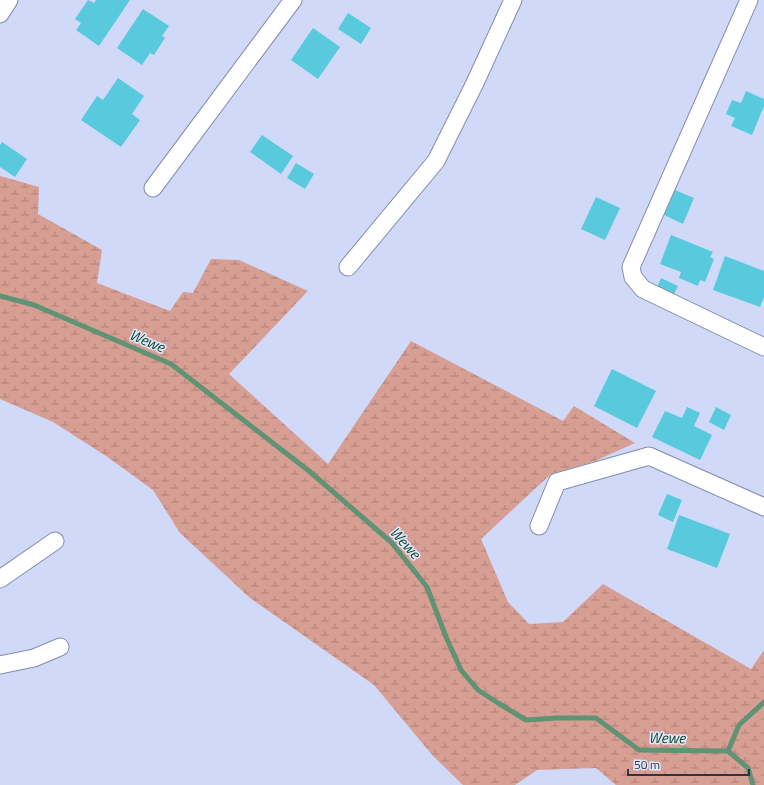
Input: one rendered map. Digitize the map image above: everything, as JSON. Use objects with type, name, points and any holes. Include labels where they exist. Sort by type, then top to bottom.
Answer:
[{"type":"street","points":[[0,14],[9,0]]},
{"type":"street","points":[[153,188],[292,0]]},
{"type":"street","points":[[348,268],[436,161],[474,85],[513,0]]},
{"type":"street","points":[[749,0],[631,267],[633,277],[643,288],[764,347]]},
{"type":"street","points":[[539,526],[557,482],[649,456],[764,508]]},
{"type":"street","points":[[0,579],[56,541]]},
{"type":"street","points":[[0,665],[34,658],[60,647]]},
{"type":"green space","points":[[0,176],[39,187],[38,214],[102,250],[97,283],[170,311],[183,292],[193,293],[211,259],[239,260],[308,291],[229,374],[328,464],[411,341],[563,421],[574,406],[635,443],[595,461],[551,474],[481,539],[508,602],[529,624],[563,622],[603,584],[751,669],[764,650],[764,785],[616,785],[596,768],[537,770],[515,785],[463,785],[433,756],[374,685],[250,598],[180,533],[153,490],[106,456],[53,422],[0,399]]},
{"type":"building","points":[[88,0],[94,3],[96,0],[130,0],[99,46],[76,30],[81,23],[75,19]]},
{"type":"building","points":[[143,9],[169,26],[162,36],[165,38],[154,55],[150,53],[142,65],[117,48]]},
{"type":"building","points":[[348,13],[371,28],[361,44],[338,29]]},
{"type":"building","points":[[313,28],[340,47],[318,79],[291,60]]},
{"type":"building","points":[[118,78],[144,96],[132,114],[140,120],[121,147],[81,120],[97,96],[103,100]]},
{"type":"building","points":[[746,91],[764,99],[764,106],[752,135],[731,126],[735,118],[726,114],[732,100],[741,103]]},
{"type":"building","points":[[262,135],[293,156],[281,174],[250,152]]},
{"type":"building","points":[[2,142],[27,159],[15,177],[0,167],[0,145]]},
{"type":"building","points":[[296,163],[314,174],[305,189],[287,178]]},
{"type":"building","points":[[675,190],[694,198],[683,224],[664,215]]},
{"type":"building","points":[[596,197],[620,208],[605,240],[581,229]]},
{"type":"building","points":[[671,235],[713,252],[710,257],[714,259],[705,282],[700,280],[698,286],[679,278],[681,272],[660,264]]},
{"type":"building","points":[[725,256],[764,271],[764,297],[760,307],[713,290]]},
{"type":"building","points":[[661,278],[678,286],[674,294],[657,287]]},
{"type":"building","points":[[612,369],[656,391],[637,428],[594,406]]},
{"type":"building","points":[[687,407],[700,413],[694,426],[712,435],[700,460],[652,437],[665,411],[682,418]]},
{"type":"building","points":[[716,407],[731,415],[724,430],[709,422]]},
{"type":"building","points":[[667,494],[682,500],[673,522],[658,515]]},
{"type":"building","points":[[679,515],[730,534],[717,568],[667,549]]},
{"type":"waterway","name":"Wewe","points":[[0,296],[34,305],[171,364],[309,471],[391,542],[427,587],[446,637],[461,670],[478,690],[498,703],[526,720],[596,718],[639,750],[728,751],[748,768],[753,785]]},
{"type":"waterway","points":[[728,751],[739,725],[764,702]]}]
